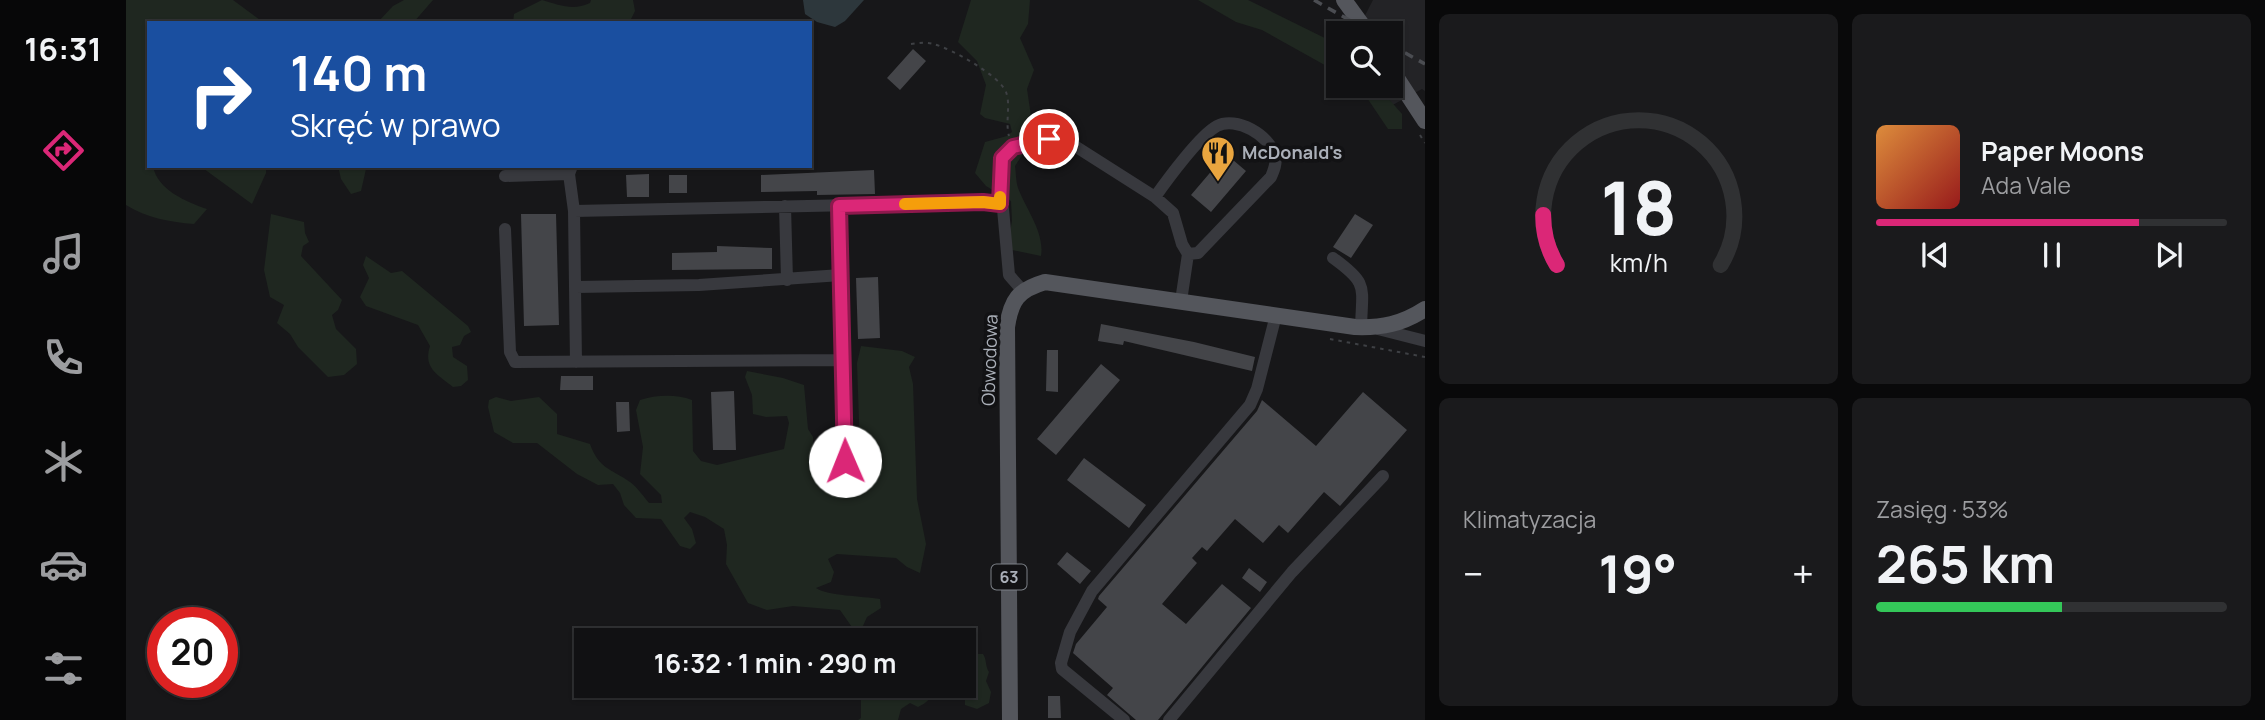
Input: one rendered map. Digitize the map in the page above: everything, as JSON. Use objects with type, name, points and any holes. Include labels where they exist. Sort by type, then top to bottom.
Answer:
[{"type":"main road","points":[[1344,0],[1359,21]]},
{"type":"main road","points":[[1403,87],[1425,121]]},
{"type":"main road","points":[[1023,291],[1045,282],[1369,328],[1397,324],[1425,309]]},
{"type":"main road","name":"Obwodowa","points":[[1010,720],[1007,327],[1010,309],[1023,291]]},
{"type":"street","points":[[1155,197],[1172,173],[1214,128],[1225,123],[1237,124],[1255,132],[1269,145],[1275,156],[1271,177],[1198,253],[1188,254]]},
{"type":"street","points":[[1023,291],[1009,275],[1000,204],[1002,158],[1013,147],[1049,139],[1067,141],[1155,197],[1173,213],[1182,244],[1188,254],[1181,301]]},
{"type":"street","points":[[505,176],[570,170],[574,211],[576,362]]},
{"type":"street","points":[[574,211],[983,202],[1000,204]]},
{"type":"street","points":[[786,206],[787,280]]},
{"type":"street","points":[[839,206],[845,461]]},
{"type":"street","points":[[505,229],[511,358],[522,363],[843,360]]},
{"type":"street","points":[[1333,258],[1356,274],[1362,285],[1369,328],[1425,341]]},
{"type":"street","points":[[576,287],[699,285],[841,275]]},
{"type":"street","points":[[1124,720],[1062,668],[1070,632],[1092,591],[1250,405],[1257,389],[1276,316]]},
{"type":"street","points":[[1169,720],[1292,572],[1383,476]]},
{"type":"path","points":[[911,44],[930,43],[945,47],[1002,84],[1007,95],[1008,132],[1013,147]]},
{"type":"path","points":[[1324,337],[1425,357]]},
{"type":"shaded area","points":[[126,0],[233,0],[261,21],[147,21],[147,168],[154,168],[160,182],[174,194],[207,209],[194,224],[159,219],[126,205]]},
{"type":"shaded area","points":[[404,0],[433,0],[415,21],[379,21],[393,6]]},
{"type":"shaded area","points":[[542,0],[572,7],[590,3],[591,0],[633,0],[635,11],[630,21],[513,21],[514,14]]},
{"type":"shaded area","points":[[803,0],[864,0],[845,21],[835,27],[817,22],[805,14]]},
{"type":"shaded area","points":[[971,0],[1030,0],[1028,24],[1020,38],[1034,70],[1027,89],[1031,116],[1028,146],[1015,166],[1018,188],[1040,239],[1041,256],[1007,249],[1012,221],[1011,201],[986,186],[975,173],[985,142],[1012,132],[1010,124],[985,118],[980,114],[986,85],[977,61],[958,42]]},
{"type":"shaded area","points":[[1198,0],[1248,0],[1326,39],[1326,66],[1262,30],[1236,22]]},
{"type":"shaded area","points":[[1373,0],[1425,0],[1425,91],[1422,89],[1389,107],[1379,98],[1403,98],[1403,21],[1362,21]]},
{"type":"shaded area","points":[[1367,98],[1388,98],[1402,114],[1402,129],[1388,129]]},
{"type":"shaded area","points":[[203,168],[266,168],[252,204]]},
{"type":"shaded area","points":[[338,168],[369,168],[366,169],[361,191],[351,194],[341,179]]},
{"type":"shaded area","points":[[271,214],[304,222],[309,242],[303,246],[301,256],[342,300],[338,310],[332,315],[336,329],[356,349],[357,364],[344,375],[328,377],[277,323],[284,305],[270,297],[264,270]]},
{"type":"shaded area","points":[[366,256],[391,273],[402,271],[468,326],[471,332],[464,336],[460,345],[452,347],[453,357],[467,366],[468,380],[461,386],[453,387],[433,370],[428,360],[430,346],[418,325],[366,306],[360,297],[369,278],[363,265]]},
{"type":"shaded area","points":[[861,346],[902,351],[915,357],[909,367],[913,384],[917,499],[926,544],[920,573],[896,558],[837,554],[828,559],[834,572],[831,582],[816,588],[837,594],[880,599],[881,608],[867,617],[862,628],[853,628],[840,610],[793,606],[767,610],[748,603],[726,564],[724,529],[705,517],[690,512],[684,518],[692,529],[696,543],[690,549],[680,546],[661,519],[636,518],[624,505],[613,484],[598,485],[577,474],[537,443],[513,443],[494,432],[488,407],[489,400],[496,397],[511,401],[539,397],[557,414],[557,434],[590,444],[601,463],[633,484],[649,503],[662,503],[661,495],[640,474],[643,447],[636,410],[640,400],[666,396],[692,400],[693,451],[701,461],[717,465],[784,449],[789,423],[787,416],[766,417],[753,414],[752,395],[745,377],[747,371],[783,378],[804,385],[808,429],[813,437],[814,471],[821,483],[852,490],[868,480],[869,461],[860,450],[857,363]]},
{"type":"shaded area","points":[[976,654],[984,656],[989,672],[986,681],[991,692],[989,703],[977,709],[965,705],[965,698],[976,698]]},
{"type":"shaded area","points":[[861,698],[930,698],[918,707],[910,703],[901,709],[898,720],[858,720],[861,718]]},
{"type":"building","points":[[913,49],[926,61],[900,90],[887,78]]},
{"type":"building","name":"McDonald's","points":[[1226,154],[1246,171],[1211,212],[1191,195]]},
{"type":"building","points":[[874,170],[875,194],[761,192],[761,175]]},
{"type":"building","points":[[649,174],[649,197],[627,197],[626,175]]},
{"type":"building","points":[[669,175],[687,175],[687,193],[669,193]]},
{"type":"building","points":[[521,214],[556,214],[559,325],[524,326]]},
{"type":"building","points":[[1355,214],[1373,225],[1351,258],[1333,247]]},
{"type":"building","points":[[717,246],[772,248],[772,269],[672,270],[672,253],[717,252]]},
{"type":"building","points":[[878,277],[880,338],[858,339],[856,278]]},
{"type":"building","points":[[1101,324],[1255,357],[1252,371],[1124,341],[1123,345],[1098,341]]},
{"type":"building","points":[[1047,350],[1058,350],[1058,392],[1046,391]]},
{"type":"building","points":[[1101,364],[1120,380],[1056,455],[1037,439]]},
{"type":"building","points":[[561,376],[593,376],[593,390],[560,390]]},
{"type":"building","points":[[734,391],[736,450],[713,450],[711,392]]},
{"type":"building","points":[[1363,392],[1407,430],[1340,506],[1324,492],[1288,533],[1279,525],[1263,543],[1235,519],[1207,551],[1202,547],[1192,558],[1197,563],[1162,604],[1186,624],[1222,584],[1251,608],[1158,720],[1136,720],[1107,695],[1113,688],[1073,653],[1076,644],[1107,607],[1098,599],[1099,596],[1257,411],[1262,400],[1316,446]]},
{"type":"building","points":[[616,402],[629,402],[630,431],[617,432]]},
{"type":"building","points":[[1084,458],[1146,505],[1129,528],[1067,480]]},
{"type":"building","points":[[1067,552],[1091,571],[1080,584],[1057,564]]},
{"type":"building","points":[[1249,568],[1267,582],[1260,592],[1242,578]]},
{"type":"building","points":[[1048,696],[1060,696],[1061,718],[1048,718]]},
{"type":"railway","points":[[1314,0],[1351,21]]},
{"type":"railway","points":[[1403,52],[1425,64]]},
{"type":"slow traffic","points":[[905,204],[1000,204],[1000,197]]},
{"type":"place","name":"McDonald's","points":[[1218,183]]},
{"type":"route","points":[[845,461],[839,206],[983,202],[1000,204],[1002,158],[1013,147],[1049,139]]}]
